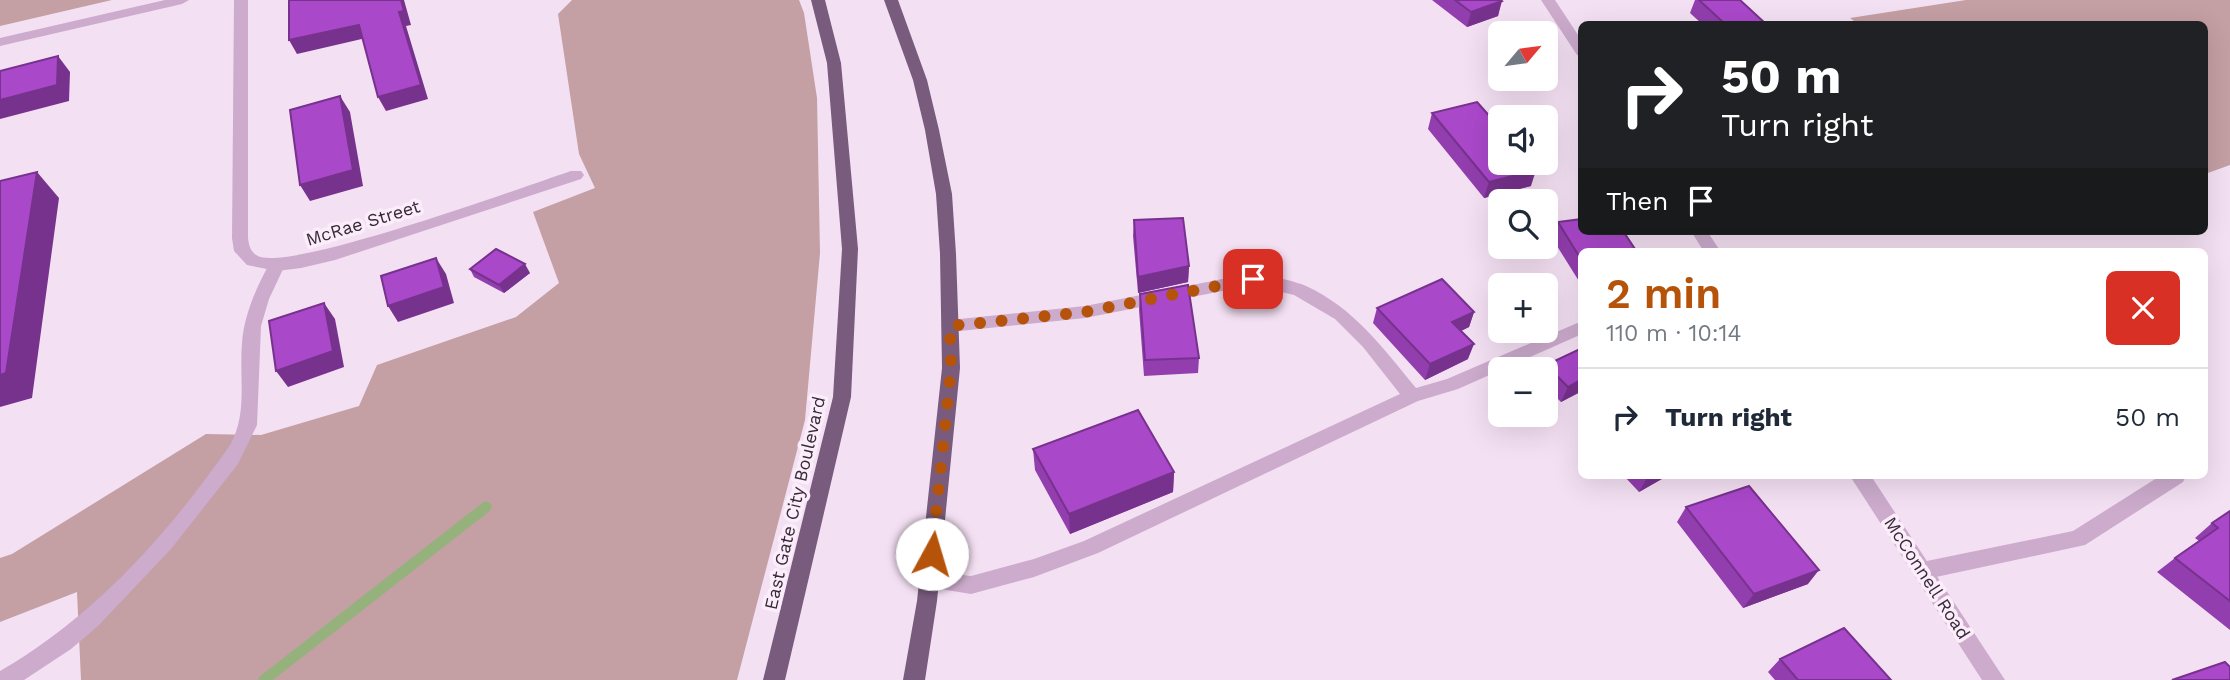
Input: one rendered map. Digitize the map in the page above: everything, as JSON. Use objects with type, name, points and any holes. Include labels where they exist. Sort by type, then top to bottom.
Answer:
[{"type":"main road","name":"East Gate City Boulevard","points":[[774,680],[842,397],[850,249],[834,63],[818,0]]},
{"type":"main road","points":[[891,0],[920,80],[944,194],[948,254],[951,368],[929,580],[914,680]]},
{"type":"street","points":[[0,42],[182,0]]},
{"type":"street","name":"McRae Street","points":[[242,0],[240,238],[242,251],[253,261],[277,265],[329,256],[576,174]]},
{"type":"street","points":[[1548,0],[1578,46]]},
{"type":"street","points":[[4,680],[34,665],[138,574],[233,454],[248,428],[252,383],[251,335],[264,292],[277,265]]},
{"type":"street","points":[[950,326],[1085,312],[1253,279],[1299,290],[1341,314],[1369,342],[1412,396]]},
{"type":"street","points":[[929,580],[971,585],[1034,568],[1091,547],[1412,396],[1452,384],[1578,329]]},
{"type":"street","name":"McConnell Road","points":[[1862,479],[1994,680]]},
{"type":"street","points":[[1922,571],[2078,539],[2171,479]]},
{"type":"shaded area","points":[[0,0],[112,0],[0,26]]},
{"type":"shaded area","points":[[572,0],[799,0],[804,13],[817,98],[820,253],[805,420],[737,680],[81,680],[77,592],[0,622],[0,558],[12,554],[206,434],[261,435],[359,406],[377,365],[516,317],[559,283],[533,212],[595,188],[579,154],[558,14]]},
{"type":"shaded area","points":[[1966,0],[2230,0],[2230,165],[2208,173],[2208,21],[1854,21],[1850,18]]},
{"type":"building","points":[[289,0],[401,0],[404,11],[399,12],[421,85],[378,97],[359,25],[289,40]]},
{"type":"building","points":[[1455,0],[1501,0],[1502,1],[1471,12]]},
{"type":"building","points":[[1699,0],[1740,0],[1763,21],[1722,21]]},
{"type":"building","points":[[58,56],[57,85],[0,100],[0,71]]},
{"type":"building","points":[[340,96],[353,170],[300,185],[290,110]]},
{"type":"building","points":[[1477,102],[1488,114],[1488,175],[1516,175],[1489,182],[1432,113]]},
{"type":"building","points":[[37,172],[6,373],[0,375],[0,181]]},
{"type":"building","points":[[1183,218],[1189,266],[1138,277],[1134,220]]},
{"type":"building","points":[[1578,220],[1578,235],[1626,235],[1634,248],[1578,248],[1578,254],[1558,222]]},
{"type":"building","points":[[496,249],[525,264],[499,285],[470,269]]},
{"type":"building","points":[[436,258],[444,287],[388,306],[381,276]]},
{"type":"building","points":[[1442,279],[1474,312],[1452,322],[1474,344],[1430,364],[1377,308]]},
{"type":"building","points":[[1188,285],[1199,358],[1145,360],[1140,294]]},
{"type":"building","points":[[324,303],[333,351],[276,371],[269,321]]},
{"type":"building","points":[[1578,350],[1578,381],[1568,387],[1558,377],[1558,359]]},
{"type":"building","points":[[1138,410],[1174,472],[1069,514],[1033,449]]},
{"type":"building","points":[[1749,486],[1819,570],[1754,594],[1686,507]]},
{"type":"building","points":[[2230,511],[2230,601],[2175,558],[2218,528],[2212,523]]},
{"type":"building","points":[[1844,628],[1891,680],[1798,680],[1780,659]]},
{"type":"building","points":[[2225,662],[2230,667],[2230,680],[2172,680]]},
{"type":"waterway","points":[[264,680],[486,507]]},
{"type":"route","points":[[932,554],[951,368],[950,326],[1085,312],[1253,279]]}]
